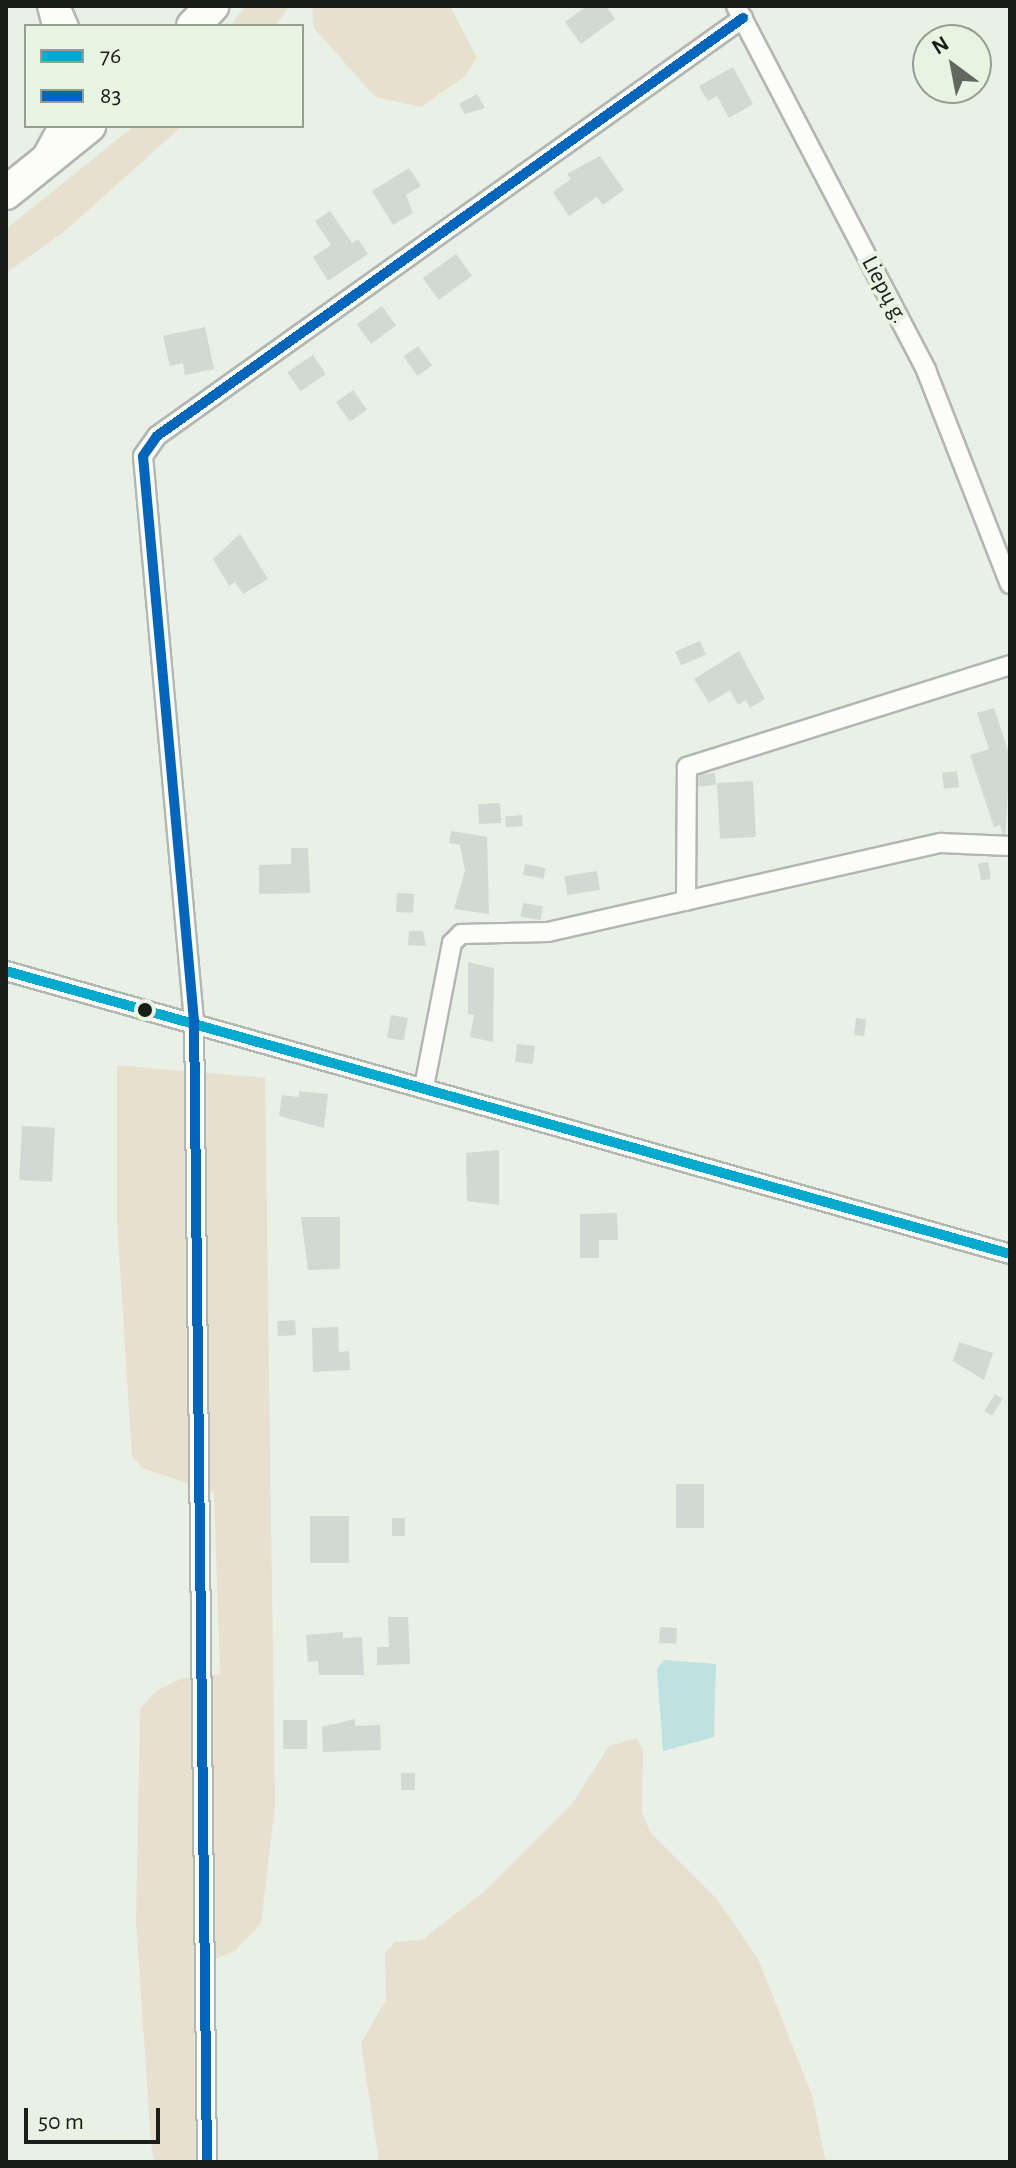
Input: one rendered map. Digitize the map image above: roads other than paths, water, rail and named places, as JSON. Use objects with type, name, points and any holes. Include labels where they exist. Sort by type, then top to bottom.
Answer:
[{"type":"highway","points":[[195,24],[212,6]]},
{"type":"highway","points":[[15,185],[86,128]]},
{"type":"street","name":"Liepų g.","points":[[740,12],[926,370],[1010,584]]},
{"type":"street","points":[[207,2162],[194,1021],[143,456],[157,436],[740,12]]},
{"type":"street","points":[[15,185],[57,128]]},
{"type":"street","points":[[686,901],[687,767],[1010,665]]},
{"type":"street","points":[[424,1087],[452,943],[461,934],[475,929],[527,935],[941,843],[1010,846]]},
{"type":"street","points":[[6,971],[194,1021],[1010,1254]]},
{"type":"water","points":[[664,1660],[716,1664],[714,1737],[663,1751],[657,1669]]}]
